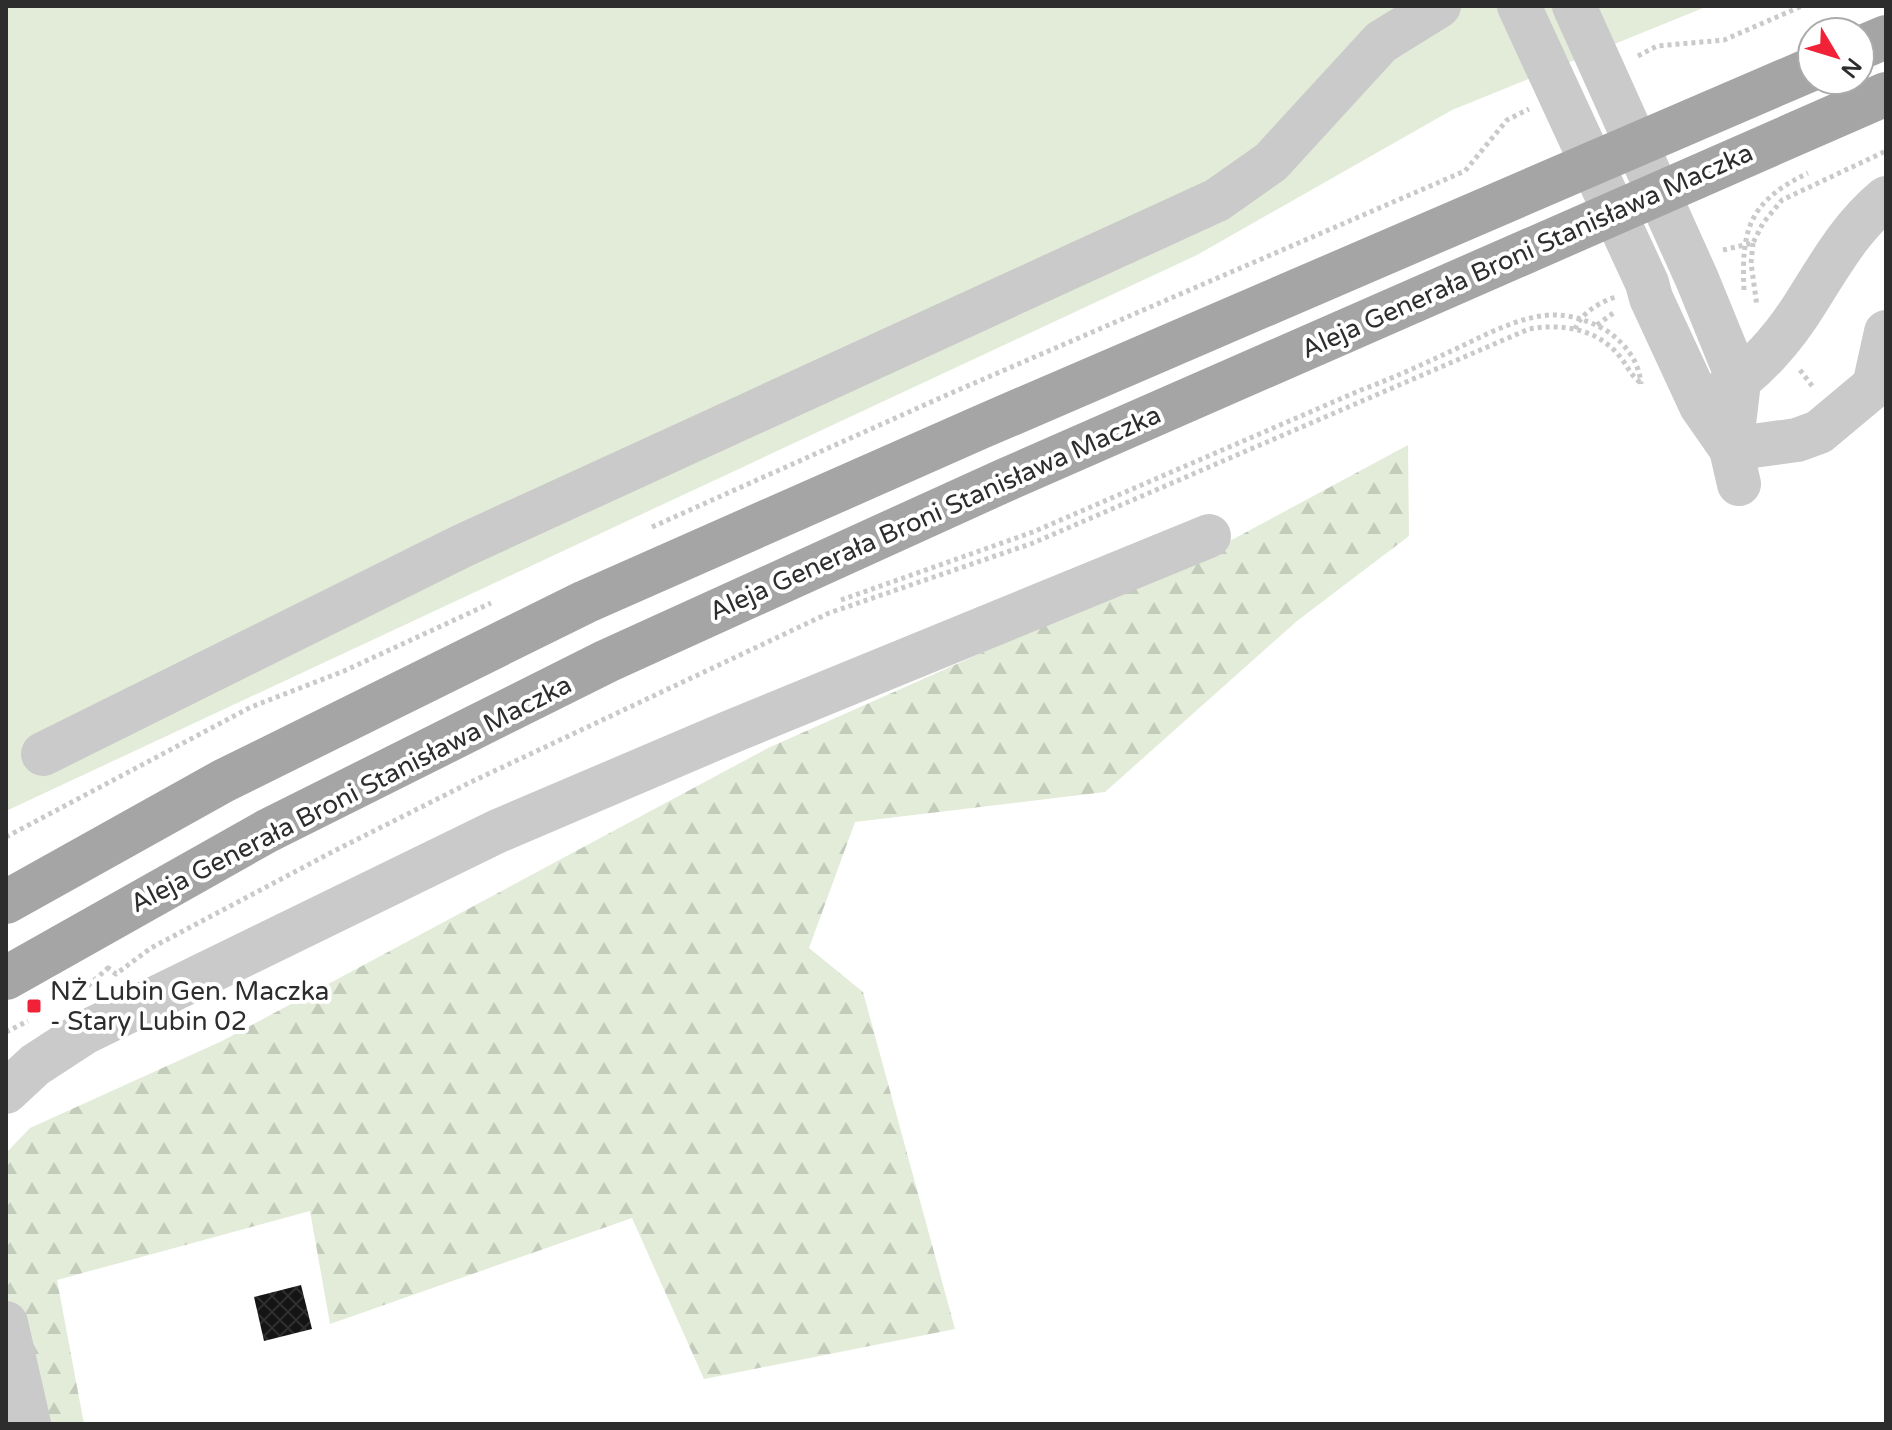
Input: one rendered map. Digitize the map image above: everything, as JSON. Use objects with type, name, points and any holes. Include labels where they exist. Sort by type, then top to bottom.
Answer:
[{"type":"main road","name":"Aleja Generała Broni Stanisława Maczka","points":[[6,902],[223,781],[585,602],[981,427],[1796,76]]},
{"type":"main road","name":"Aleja Generała Broni Stanisława Maczka","points":[[6,978],[267,831],[607,661],[1003,481],[1886,94]]},
{"type":"street","points":[[43,754],[462,546],[1217,200],[1271,162],[1381,42],[1439,6]]},
{"type":"street","points":[[1519,6],[1701,406],[1735,467]]},
{"type":"street","points":[[1574,6],[1697,279],[1739,382],[1735,467]]},
{"type":"street","points":[[1701,406],[1739,382],[1777,342],[1806,304],[1852,231],[1864,216],[1886,198]]},
{"type":"street","points":[[1735,467],[1819,432],[1880,394],[1886,332]]},
{"type":"street","points":[[6,1092],[35,1065],[84,1033],[498,831],[1209,536]]},
{"type":"street","points":[[6,1323],[29,1424]]},
{"type":"path","points":[[1604,72],[1657,46],[1724,40],[1802,6]]},
{"type":"path","points":[[646,530],[949,394],[1465,171],[1507,120],[1559,94]]},
{"type":"path","points":[[1815,390],[1764,323],[1755,299],[1751,263],[1753,243],[1763,223],[1782,200],[1886,151]]},
{"type":"path","points":[[1743,260],[1744,244],[1753,216],[1787,183],[1816,170]]},
{"type":"path","points":[[1744,244],[1753,243]]},
{"type":"path","points":[[97,961],[116,974],[162,941],[336,850],[499,768],[829,613],[1033,543],[1529,329],[1549,325],[1592,334],[1621,357],[1632,376],[1641,384],[1640,370],[1629,351],[1597,325],[1558,315],[1502,327],[1393,379],[1033,532],[833,603]]},
{"type":"path","points":[[6,837],[251,707],[344,671],[502,597]]},
{"type":"path","points":[[76,994],[97,980],[115,961]]},
{"type":"path","points":[[6,1032],[38,1016]]},
{"type":"green space","points":[[6,6],[1708,6],[1452,110],[1197,255],[6,811]]},
{"type":"green space","points":[[1408,445],[1409,536],[1297,621],[1105,792],[855,822],[809,948],[863,992],[955,1329],[704,1379],[632,1218],[330,1324],[310,1211],[57,1280],[84,1424],[6,1424],[6,1153],[30,1128],[222,1041],[768,748],[1213,550]]},
{"type":"building","points":[[301,1285],[312,1329],[264,1341],[254,1297]]},
{"type":"place","name":"NŻ Lubin Gen. Maczka - Stary Lubin 02","points":[[34,1006]]}]
